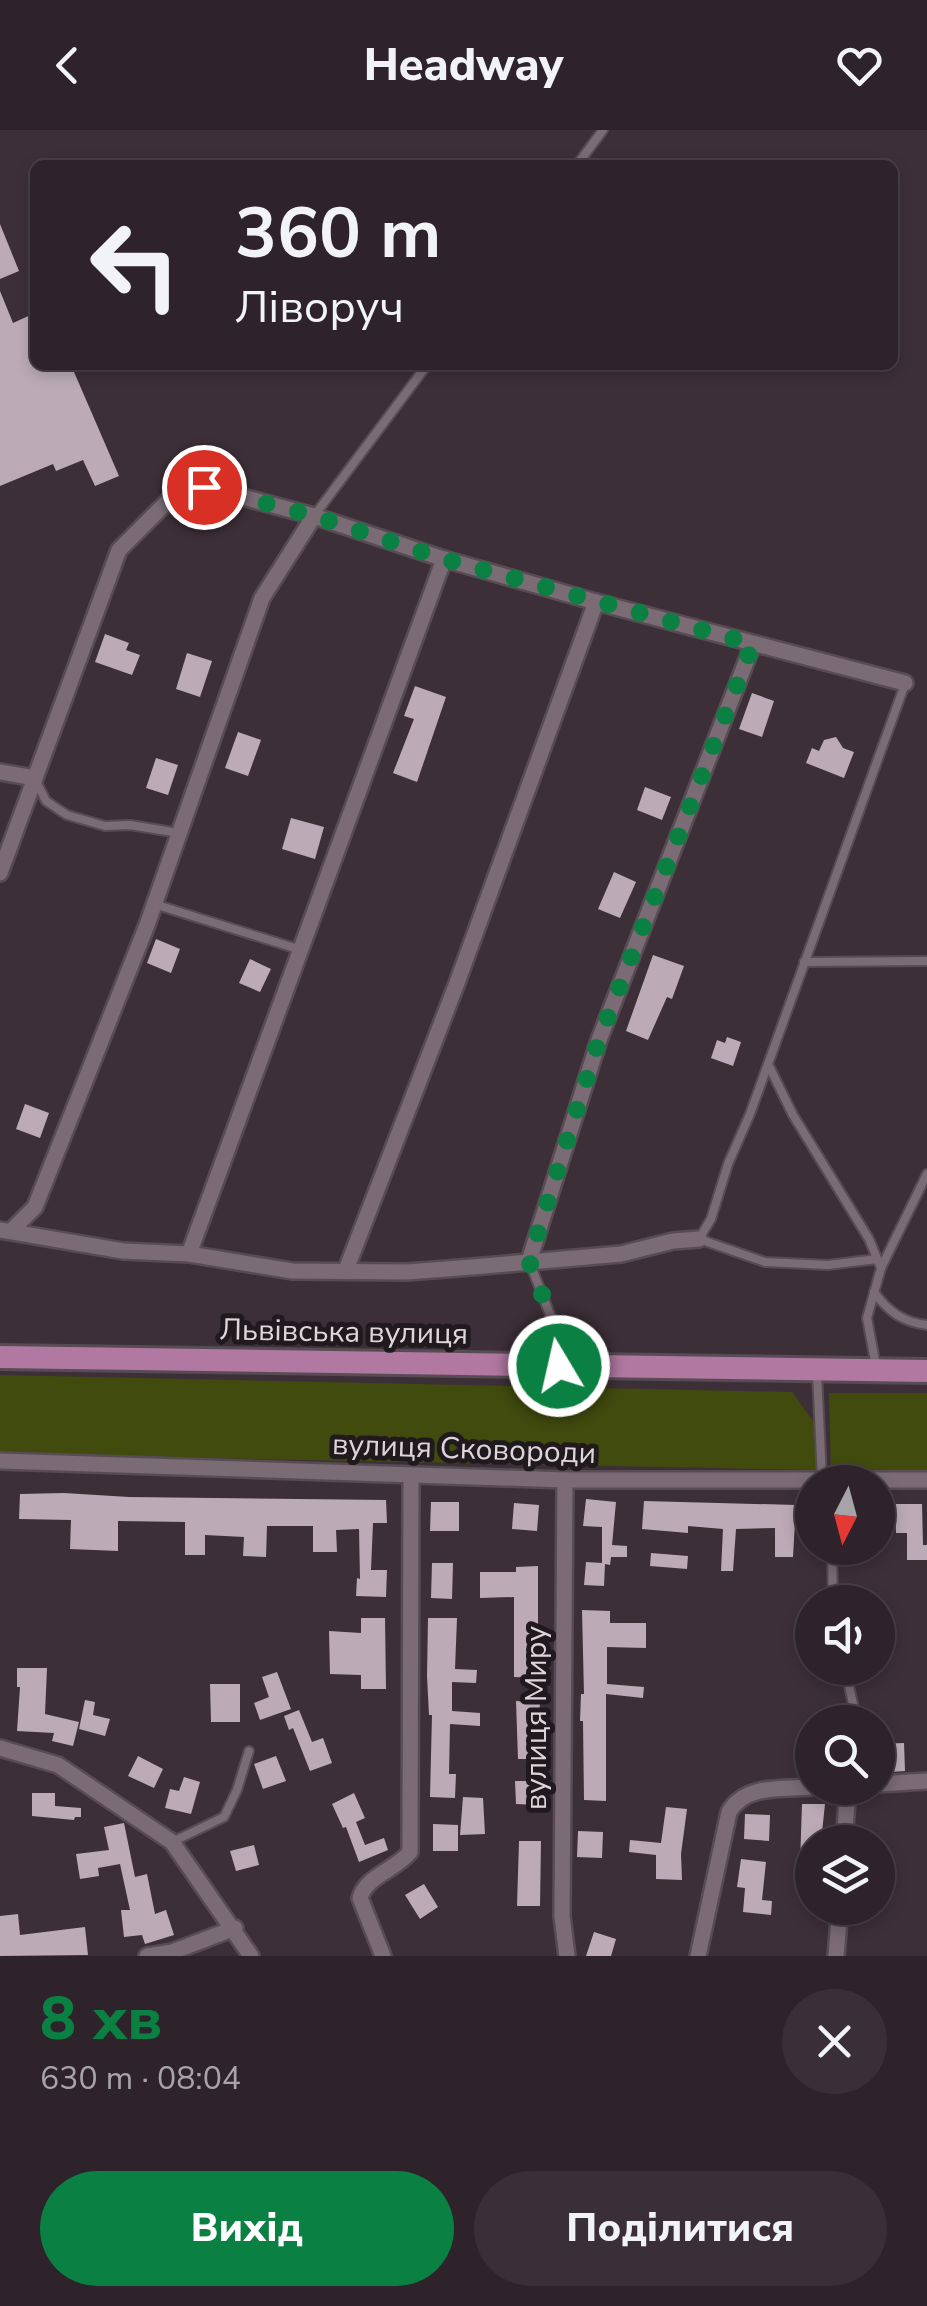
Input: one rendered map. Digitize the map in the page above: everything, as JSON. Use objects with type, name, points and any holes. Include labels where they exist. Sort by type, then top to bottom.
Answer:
[{"type":"main road","name":"Львівська вулиця","points":[[0,1357],[927,1371]]},
{"type":"street","points":[[0,873],[118,550],[178,491],[204,487],[314,516],[444,559],[596,602],[905,683]]},
{"type":"street","points":[[5,1231],[35,1207],[154,904],[262,598],[314,516]]},
{"type":"street","points":[[189,1254],[444,559]]},
{"type":"street","points":[[346,1270],[457,983],[596,602]]},
{"type":"street","points":[[529,1261],[599,1040],[753,644]]},
{"type":"street","points":[[0,772],[35,778]]},
{"type":"street","points":[[5,1231],[123,1252],[189,1254],[292,1271],[408,1272],[622,1254],[673,1241],[699,1239]]},
{"type":"street","name":"вулиця Сковороди","points":[[0,1461],[565,1480],[795,1482]]},
{"type":"street","points":[[383,1956],[360,1898],[368,1884],[410,1852],[411,1475]]},
{"type":"street","name":"вулиця Миру","points":[[565,1480],[562,1916],[567,1956]]},
{"type":"street","name":"вулиця Сковороди","points":[[895,1481],[927,1480]]},
{"type":"street","points":[[0,1748],[58,1765],[172,1842],[252,1956]]},
{"type":"street","points":[[895,1783],[927,1781]]},
{"type":"street","points":[[698,1956],[730,1812],[736,1801],[749,1793],[795,1789]]},
{"type":"street","points":[[836,1956],[839,1925]]},
{"type":"street","points":[[147,1956],[172,1952],[235,1928]]},
{"type":"lane","points":[[581,160],[603,130]]},
{"type":"lane","points":[[314,516],[423,370]]},
{"type":"lane","points":[[879,1263],[764,1262],[699,1239],[711,1219],[905,683]]},
{"type":"lane","points":[[35,778],[46,801],[66,815],[105,826],[130,825],[179,833]]},
{"type":"lane","points":[[154,904],[301,950]]},
{"type":"lane","points":[[804,962],[927,961]]},
{"type":"lane","points":[[768,1064],[792,1115],[869,1239],[879,1263]]},
{"type":"lane","points":[[877,1370],[867,1318],[879,1263],[927,1174]]},
{"type":"lane","points":[[529,1261],[553,1322],[559,1366]]},
{"type":"lane","points":[[874,1291],[887,1310],[915,1324],[927,1325]]},
{"type":"lane","points":[[817,1369],[821,1465]]},
{"type":"lane","points":[[172,1842],[224,1817],[249,1751]]},
{"type":"green space","points":[[0,1375],[792,1392],[816,1425],[816,1465],[795,1465],[795,1470],[0,1454]]},
{"type":"green space","points":[[829,1393],[927,1393],[927,1477],[895,1477],[895,1465],[831,1465]]},
{"type":"building","points":[[0,224],[19,271],[0,279]]},
{"type":"building","points":[[0,291],[13,323],[30,315],[30,370],[73,370],[119,476],[95,486],[83,460],[56,471],[53,464],[0,486]]},
{"type":"building","points":[[105,634],[129,643],[126,650],[140,655],[132,675],[95,662]]},
{"type":"building","points":[[187,653],[212,661],[200,697],[176,689]]},
{"type":"building","points":[[415,686],[446,697],[417,782],[393,773],[414,719],[404,716]]},
{"type":"building","points":[[752,693],[774,701],[762,737],[739,729]]},
{"type":"building","points":[[238,732],[261,740],[248,776],[225,768]]},
{"type":"building","points":[[836,737],[843,748],[854,752],[844,778],[806,763],[812,748],[819,751],[824,740]]},
{"type":"building","points":[[156,758],[178,765],[168,795],[146,788]]},
{"type":"building","points":[[645,787],[671,797],[662,820],[637,810]]},
{"type":"building","points":[[291,818],[324,827],[315,859],[282,849]]},
{"type":"building","points":[[614,872],[636,882],[620,918],[598,909]]},
{"type":"building","points":[[156,939],[180,949],[171,973],[147,963]]},
{"type":"building","points":[[653,955],[684,966],[672,999],[667,997],[648,1040],[626,1031]]},
{"type":"building","points":[[250,959],[271,969],[260,992],[239,983]]},
{"type":"building","points":[[727,1037],[741,1042],[733,1066],[711,1058],[717,1040],[725,1043]]},
{"type":"building","points":[[25,1104],[49,1113],[40,1138],[16,1129]]},
{"type":"building","points":[[20,1494],[386,1500],[387,1523],[373,1523],[371,1570],[387,1570],[386,1597],[356,1596],[357,1578],[360,1579],[359,1529],[336,1530],[337,1552],[313,1552],[313,1526],[267,1526],[266,1557],[243,1556],[244,1537],[205,1535],[205,1555],[185,1555],[185,1522],[118,1521],[118,1551],[70,1549],[71,1520],[19,1519]]},
{"type":"building","points":[[586,1499],[616,1502],[612,1545],[627,1546],[627,1557],[611,1557],[610,1565],[605,1564],[604,1586],[584,1585],[586,1562],[602,1563],[602,1527],[583,1526]]},
{"type":"building","points":[[644,1501],[795,1505],[793,1557],[775,1557],[775,1528],[736,1529],[733,1571],[721,1571],[723,1529],[688,1526],[688,1533],[642,1529]]},
{"type":"building","points":[[431,1502],[459,1502],[459,1531],[430,1531]]},
{"type":"building","points":[[514,1503],[539,1505],[537,1531],[512,1529]]},
{"type":"building","points":[[895,1504],[922,1504],[927,1560],[907,1560],[907,1533],[896,1533]]},
{"type":"building","points":[[651,1553],[688,1556],[687,1569],[650,1566]]},
{"type":"building","points":[[432,1563],[453,1563],[452,1599],[431,1598]]},
{"type":"building","points":[[538,1566],[538,1678],[514,1677],[514,1597],[480,1598],[480,1572],[516,1572],[516,1567]]},
{"type":"building","points":[[582,1610],[610,1611],[610,1623],[646,1623],[646,1648],[607,1647],[607,1684],[644,1687],[643,1698],[606,1694],[606,1801],[584,1800],[580,1721],[584,1694]]},
{"type":"building","points":[[361,1618],[385,1618],[386,1689],[361,1689],[361,1675],[330,1674],[329,1631],[361,1633]]},
{"type":"building","points":[[428,1618],[457,1618],[455,1669],[477,1670],[476,1683],[452,1682],[452,1711],[480,1713],[480,1726],[450,1724],[449,1774],[456,1774],[455,1798],[430,1797]]},
{"type":"building","points":[[17,1668],[47,1668],[45,1714],[79,1722],[73,1746],[52,1741],[54,1733],[17,1731]]},
{"type":"building","points":[[277,1672],[291,1709],[260,1720],[254,1703],[269,1697],[262,1677]]},
{"type":"building","points":[[210,1684],[240,1684],[240,1722],[211,1722]]},
{"type":"building","points":[[85,1700],[95,1702],[93,1715],[110,1719],[105,1736],[79,1729]]},
{"type":"building","points":[[516,1701],[540,1703],[541,1759],[518,1759]]},
{"type":"building","points":[[299,1710],[312,1742],[323,1738],[332,1763],[310,1771],[293,1728],[289,1730],[284,1716]]},
{"type":"building","points":[[895,1743],[904,1743],[905,1771],[895,1772]]},
{"type":"building","points":[[138,1756],[163,1769],[154,1788],[128,1776]]},
{"type":"building","points":[[276,1756],[286,1781],[263,1789],[254,1764]]},
{"type":"building","points":[[184,1777],[200,1782],[191,1814],[165,1808],[170,1789],[179,1791]]},
{"type":"building","points":[[515,1781],[540,1781],[540,1805],[516,1804]]},
{"type":"building","points":[[32,1793],[55,1793],[55,1806],[81,1808],[81,1817],[74,1820],[32,1816]]},
{"type":"building","points":[[354,1793],[365,1818],[356,1822],[365,1845],[384,1838],[388,1850],[359,1862],[332,1804]]},
{"type":"building","points":[[463,1797],[483,1798],[485,1834],[460,1835]]},
{"type":"building","points":[[802,1805],[825,1805],[823,1825],[801,1825]]},
{"type":"building","points":[[666,1807],[687,1809],[682,1880],[656,1879],[656,1855],[629,1852],[630,1840],[661,1843]]},
{"type":"building","points":[[745,1814],[770,1815],[769,1841],[744,1839]]},
{"type":"building","points":[[124,1823],[135,1877],[147,1874],[155,1914],[166,1910],[174,1935],[145,1944],[142,1935],[124,1937],[121,1910],[130,1910],[120,1864],[98,1868],[99,1876],[80,1879],[76,1854],[109,1850],[104,1827]]},
{"type":"building","points":[[433,1824],[458,1825],[458,1851],[433,1851]]},
{"type":"building","points":[[578,1831],[603,1832],[602,1858],[577,1857]]},
{"type":"building","points":[[519,1841],[541,1841],[540,1906],[517,1906]]},
{"type":"building","points":[[254,1845],[259,1865],[236,1871],[230,1851]]},
{"type":"building","points":[[741,1859],[766,1862],[762,1900],[772,1901],[771,1915],[743,1912],[745,1888],[737,1887]]},
{"type":"building","points":[[424,1884],[438,1907],[420,1919],[405,1895]]},
{"type":"building","points":[[18,1914],[20,1935],[85,1927],[88,1955],[0,1956],[0,1916]]},
{"type":"building","points":[[594,1932],[616,1939],[611,1956],[586,1956]]},
{"type":"route","points":[[204,487],[314,516],[444,559],[753,644],[599,1040],[529,1261],[553,1322],[559,1366]]}]
